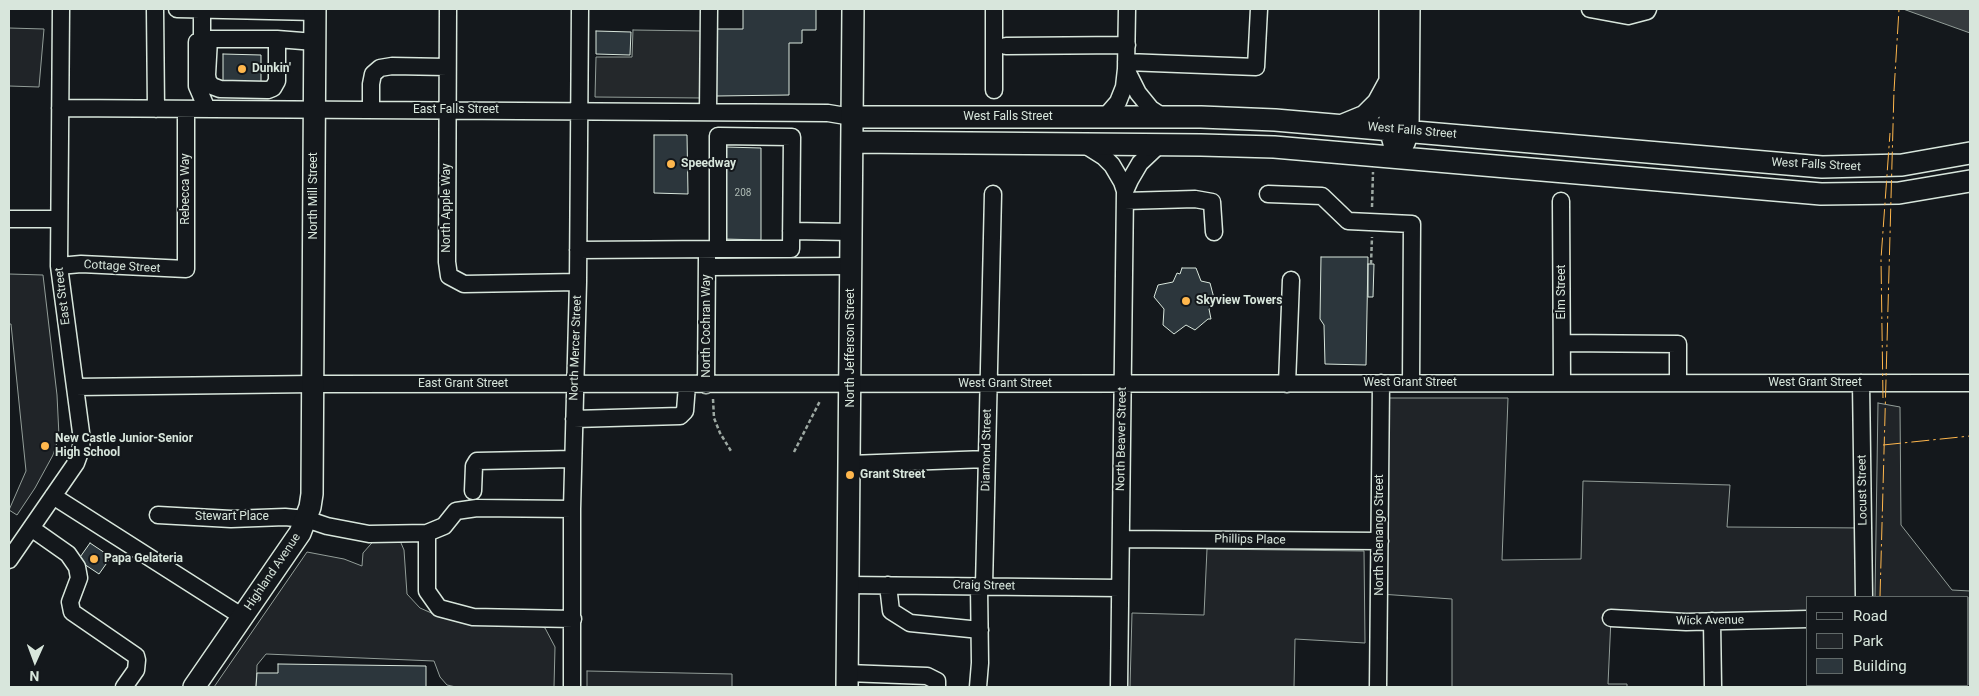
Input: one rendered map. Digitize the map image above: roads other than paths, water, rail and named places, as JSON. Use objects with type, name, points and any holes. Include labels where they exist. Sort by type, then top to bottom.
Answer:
[{"type":"main road","name":"North Jefferson Street","points":[[847,680],[853,9]]},
{"type":"main road","points":[[1390,9],[1390,81],[1399,130]]},
{"type":"main road","points":[[1399,158],[1399,130],[1409,9]]},
{"type":"main road","name":"North Mill Street","points":[[313,384],[316,10]]},
{"type":"main road","points":[[1343,125],[1365,116],[1378,103],[1390,81]]},
{"type":"main road","name":"West Falls Street","points":[[852,116],[1163,117],[1275,120],[1822,167],[1902,165],[1970,153]]},
{"type":"main road","points":[[852,142],[1274,147],[1821,194],[1899,193],[1970,181]]},
{"type":"main road","name":"Highland Avenue","points":[[194,687],[300,533],[306,519],[312,494],[313,384]]},
{"type":"street","name":"East Street","points":[[9,560],[76,463],[82,440],[59,266],[61,9]]},
{"type":"street","points":[[155,9],[156,109]]},
{"type":"street","points":[[179,9],[316,10]]},
{"type":"street","name":"North Apple Way","points":[[448,9],[447,262],[450,276],[464,284],[578,282]]},
{"type":"street","name":"North Mercer Street","points":[[572,687],[572,509],[578,282],[580,9]]},
{"type":"street","points":[[578,250],[791,249],[792,137],[735,136],[716,112],[709,9]]},
{"type":"street","points":[[994,9],[994,90]]},
{"type":"street","points":[[1104,117],[1122,95],[1126,66],[1127,9]]},
{"type":"street","points":[[1126,66],[1256,67],[1259,9]]},
{"type":"street","points":[[1590,9],[1628,16],[1647,11],[1648,9]]},
{"type":"street","points":[[202,10],[208,81],[212,86],[220,89],[248,90],[268,90],[273,88],[277,80],[277,39]]},
{"type":"street","points":[[207,109],[196,86],[197,42],[205,40],[277,39],[315,42]]},
{"type":"street","points":[[1006,46],[1126,45]]},
{"type":"street","points":[[370,110],[370,84],[373,74],[380,68],[392,66],[447,67]]},
{"type":"street","points":[[1126,66],[1138,94],[1151,109],[1163,117]]},
{"type":"street","name":"East Falls Street","points":[[60,108],[828,112],[852,116]]},
{"type":"street","name":"Rebecca Way","points":[[186,109],[186,269]]},
{"type":"street","points":[[764,137],[773,112]]},
{"type":"street","name":"North Cochran Way","points":[[710,392],[707,267],[713,249],[718,136],[735,136]]},
{"type":"street","name":"North Beaver Street","points":[[1085,144],[1112,165],[1122,182],[1125,196],[1119,687]]},
{"type":"street","name":"North Beaver Street","points":[[1125,196],[1130,180],[1140,163],[1159,145]]},
{"type":"street","name":"Diamond Street","points":[[978,687],[987,460],[993,194]]},
{"type":"street","points":[[1268,194],[1322,196],[1348,220],[1412,224],[1411,384]]},
{"type":"street","points":[[1125,196],[1195,199],[1212,202],[1214,232]]},
{"type":"street","name":"Elm Street","points":[[1561,201],[1562,383]]},
{"type":"street","points":[[9,218],[58,219]]},
{"type":"street","points":[[791,231],[852,232]]},
{"type":"street","name":"Cottage Street","points":[[59,266],[81,264],[186,269]]},
{"type":"street","points":[[707,267],[852,266]]},
{"type":"street","points":[[1287,384],[1291,280]]},
{"type":"street","points":[[1562,342],[1678,344],[1678,383]]},
{"type":"street","name":"North Shenango Street","points":[[1378,687],[1381,383]]},
{"type":"street","name":"Locust Street","points":[[1861,383],[1864,596]]},
{"type":"street","name":"West Grant Street","points":[[851,384],[1970,383]]},
{"type":"street","name":"East Grant Street","points":[[75,386],[313,384],[687,385],[710,392],[851,384]]},
{"type":"street","points":[[574,419],[680,416],[685,411],[687,385]]},
{"type":"street","points":[[473,491],[474,466],[478,461],[573,459]]},
{"type":"street","points":[[850,464],[987,460]]},
{"type":"street","points":[[53,496],[242,617]]},
{"type":"street","points":[[572,509],[477,508],[456,511],[444,526],[427,533],[427,591],[439,608],[473,617],[573,619]]},
{"type":"street","name":"Stewart Place","points":[[158,515],[230,519],[285,517],[306,519],[327,526],[369,534],[427,533]]},
{"type":"street","points":[[30,528],[68,554],[77,567],[79,578],[70,602],[72,612],[136,656],[136,670],[124,687]]},
{"type":"street","name":"Phillips Place","points":[[1121,539],[1380,541]]},
{"type":"street","name":"Craig Street","points":[[848,585],[1120,588]]},
{"type":"street","points":[[888,585],[892,611],[910,623],[980,630]]},
{"type":"street","name":"Wick Avenue","points":[[1611,618],[1686,622],[1806,619]]},
{"type":"street","points":[[1712,621],[1713,687]]},
{"type":"street","points":[[847,680],[927,676],[937,681],[937,687]]},
{"type":"place","name":"Dunkin'","points":[[242,69]]},
{"type":"place","name":"Speedway","points":[[671,164]]},
{"type":"place","name":"Skyview Towers","points":[[1186,301]]},
{"type":"place","name":"New Castle Junior-Senior High School","points":[[45,446]]},
{"type":"place","name":"Grant Street","points":[[850,475]]},
{"type":"place","name":"Papa Gelateria","points":[[94,559]]}]
